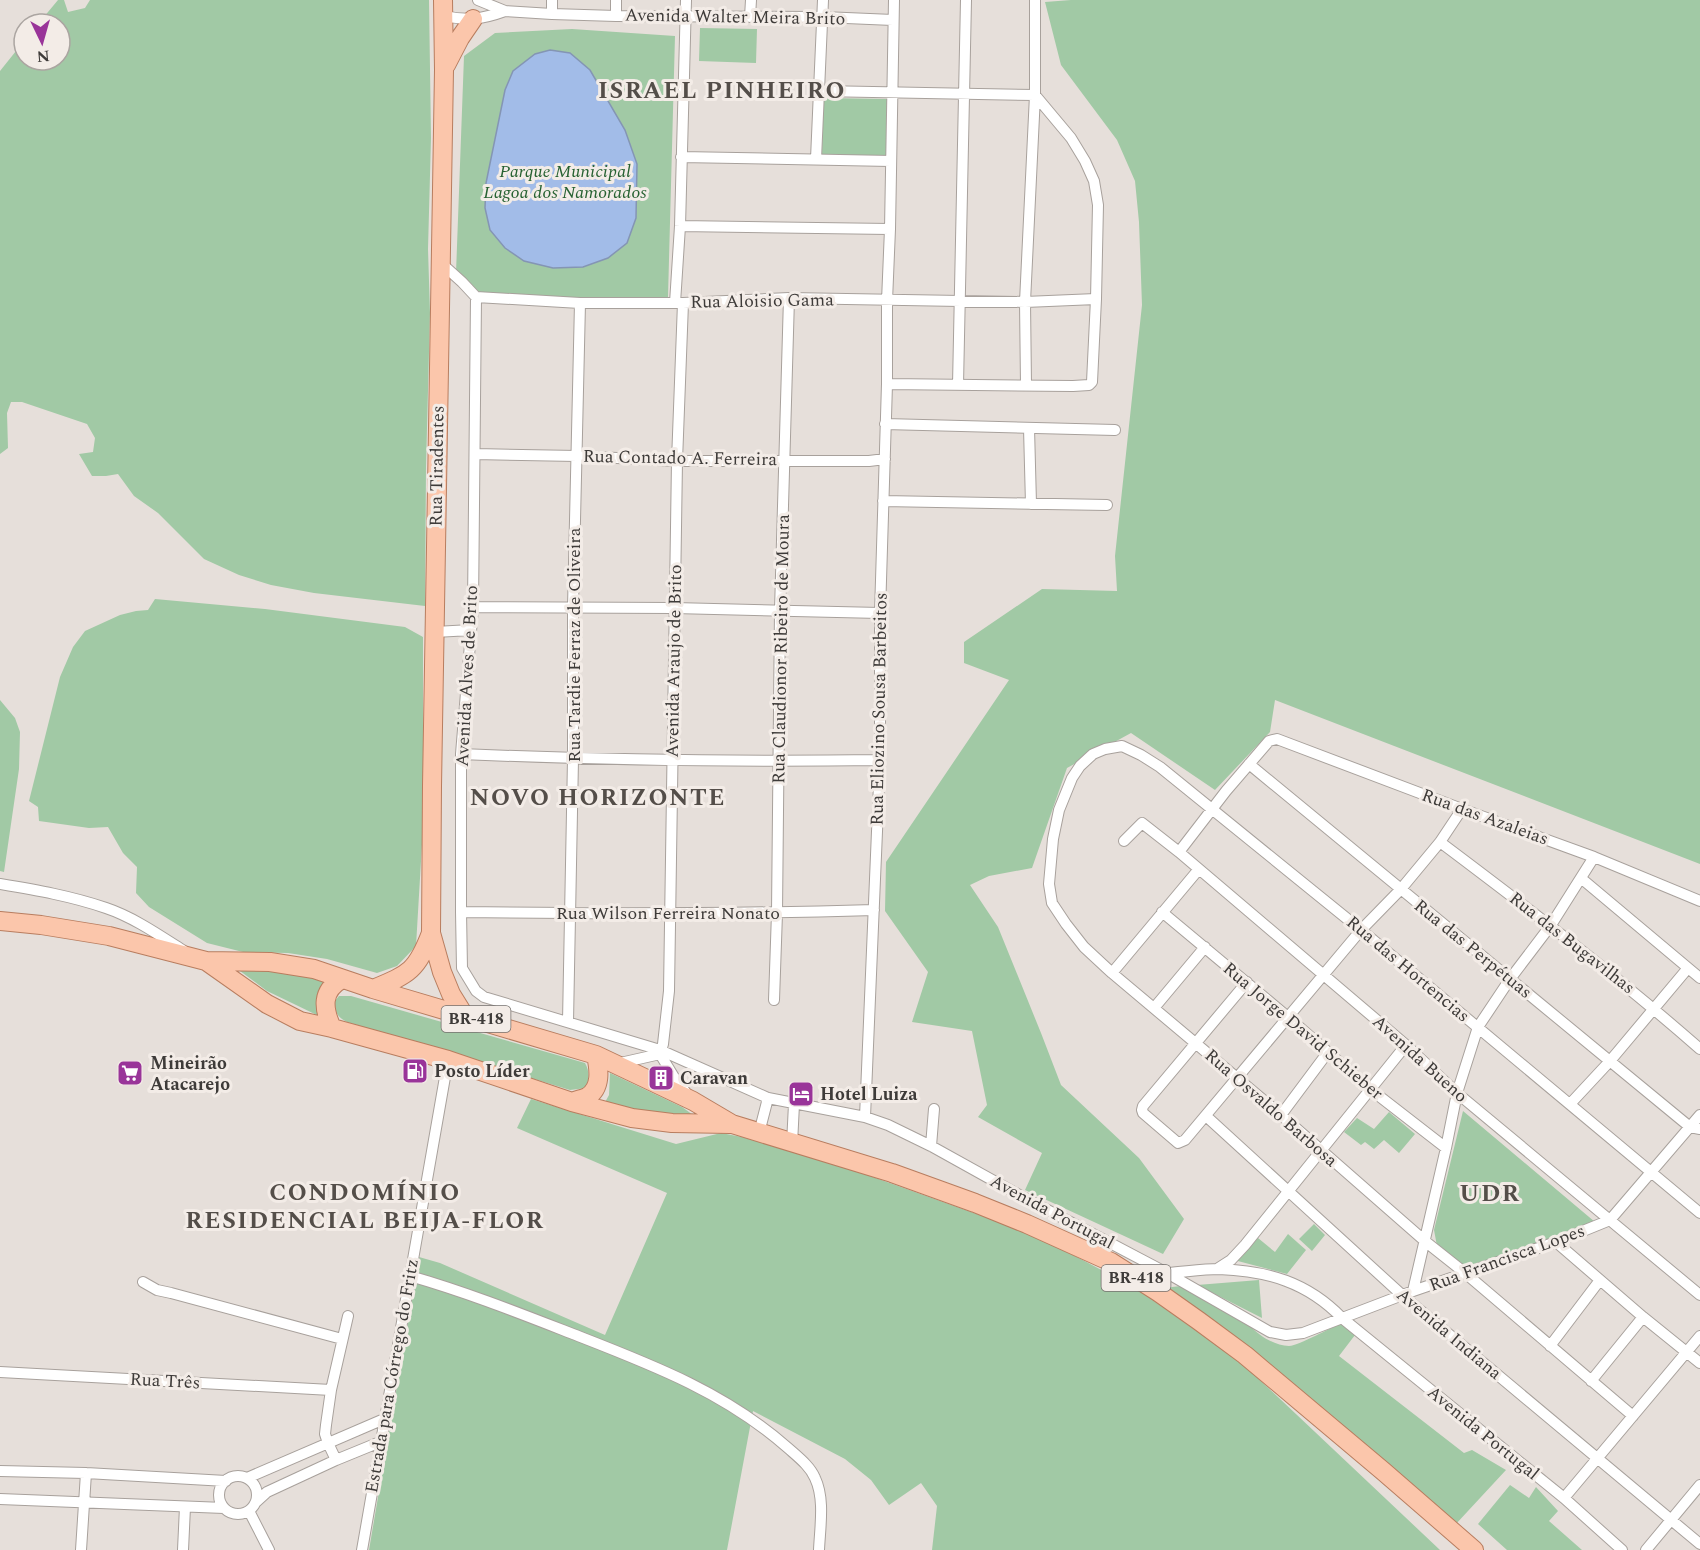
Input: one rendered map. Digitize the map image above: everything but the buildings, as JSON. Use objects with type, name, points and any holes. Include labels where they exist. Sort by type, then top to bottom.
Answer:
[{"type":"main road","name":"Rua Tiradentes","points":[[445,4],[431,933],[442,972],[451,994],[464,1015]]},
{"type":"main road","points":[[444,70],[460,38],[473,19]]},
{"type":"main road","name":"BR-418","points":[[0,921],[109,936],[200,959],[270,962],[314,969],[373,989],[596,1055],[693,1101],[732,1124],[892,1173],[975,1203],[1069,1242],[1111,1262],[1158,1292],[1245,1355],[1474,1550]]},
{"type":"main road","name":"Rua Tiradentes","points":[[373,989],[410,971],[422,956],[431,933]]},
{"type":"main road","name":"BR-418","points":[[200,959],[267,1004],[300,1021],[448,1060],[572,1102],[632,1118],[672,1123],[732,1124]]},
{"type":"main road","points":[[332,1028],[327,1017],[326,996],[331,985],[342,979]]},
{"type":"main road","points":[[572,1102],[587,1097],[594,1090],[599,1080],[596,1055]]},
{"type":"street","name":"Avenida Walter Meira Brito","points":[[478,0],[505,11],[552,14],[893,20]]},
{"type":"street","points":[[552,0],[552,14]]},
{"type":"street","points":[[616,0],[616,16]]},
{"type":"street","name":"Avenida Araujo de Brito","points":[[660,1052],[663,1044],[669,991],[681,157],[686,0]]},
{"type":"street","points":[[750,17],[751,0]]},
{"type":"street","points":[[816,159],[823,0]]},
{"type":"street","name":"Rua Eliozino Sousa Barbeitos","points":[[865,1117],[880,760],[880,613],[888,384],[887,301],[894,0]]},
{"type":"street","points":[[958,385],[966,0]]},
{"type":"street","points":[[1026,385],[1025,302],[1035,95],[1035,0]]},
{"type":"street","name":"Avenida Walter Meira Brito","points":[[445,4],[457,19],[484,18],[505,11]]},
{"type":"street","points":[[820,91],[1035,95],[1071,138],[1094,181],[1098,205],[1096,299],[1092,382],[1089,385],[888,384]]},
{"type":"street","points":[[681,157],[891,161]]},
{"type":"street","points":[[680,226],[890,229]]},
{"type":"street","points":[[441,263],[476,297]]},
{"type":"street","name":"Rua Aloisio Gama","points":[[476,297],[580,303],[679,303],[789,298],[1025,302],[1096,299]]},
{"type":"street","name":"Avenida Alves de Brito","points":[[476,297],[473,607],[461,754],[462,968],[476,991],[484,997],[660,1052],[768,1098],[865,1117]]},
{"type":"street","name":"Rua Claudionor Ribeiro de Moura","points":[[774,1000],[780,610],[789,298]]},
{"type":"street","name":"Rua Tardie Ferraz de Oliveira","points":[[568,1022],[573,759],[573,607],[580,303]]},
{"type":"street","points":[[885,424],[1115,430]]},
{"type":"street","points":[[1029,428],[1031,504]]},
{"type":"street","name":"Rua Contado A. Ferreira","points":[[475,454],[677,461],[869,461],[885,459]]},
{"type":"street","points":[[883,501],[1107,506]]},
{"type":"street","points":[[473,607],[674,608],[880,613]]},
{"type":"street","points":[[435,632],[471,630]]},
{"type":"street","name":"Rua das Azaleias","points":[[1249,764],[1269,741],[1277,739],[1287,742],[1594,857],[1700,901]]},
{"type":"street","name":"Rua das Hortencias","points":[[1105,749],[1122,746],[1142,755],[1186,787],[1700,1213]]},
{"type":"street","name":"Rua Osvaldo Barbosa","points":[[1105,749],[1086,760],[1072,778],[1059,810],[1049,884],[1052,903],[1084,947],[1281,1115],[1425,1242],[1465,1273],[1633,1416]]},
{"type":"street","points":[[461,754],[672,761],[880,760]]},
{"type":"street","points":[[1179,852],[1249,764]]},
{"type":"street","name":"Rua das Perpétuas","points":[[1249,764],[1610,1061],[1695,1128]]},
{"type":"street","points":[[1247,982],[1143,1106],[1143,1113],[1178,1143],[1185,1140],[1361,930],[1401,889],[1440,842],[1462,809]]},
{"type":"street","name":"Avenida Bueno","points":[[1124,841],[1142,823],[1179,852],[1406,1045],[1457,1092],[1700,1295]]},
{"type":"street","name":"Rua das Bugavilhas","points":[[1440,842],[1551,925],[1700,1049]]},
{"type":"street","points":[[1407,1293],[1425,1242],[1457,1092],[1478,1027],[1510,979],[1551,925],[1594,857]]},
{"type":"street","points":[[1112,973],[1198,869]]},
{"type":"street","points":[[1582,879],[1700,978]]},
{"type":"street","points":[[0,884],[51,893],[108,908],[137,922],[200,959]]},
{"type":"street","name":"Rua Wilson Ferreira Nonato","points":[[461,912],[670,914],[874,910]]},
{"type":"street","name":"Rua Jorge David Schieber","points":[[1162,912],[1370,1089],[1446,1148]]},
{"type":"street","points":[[1154,1008],[1205,947]]},
{"type":"street","points":[[1570,1104],[1610,1061],[1688,968]]},
{"type":"street","points":[[1217,1269],[1231,1260],[1245,1245],[1406,1045]]},
{"type":"street","points":[[616,1064],[660,1052],[674,1077],[693,1101]]},
{"type":"street","points":[[1281,1115],[1328,1052]]},
{"type":"street","name":"Estrada para Córrego do Fritz","points":[[362,1550],[448,1060]]},
{"type":"street","points":[[759,1133],[768,1098]]},
{"type":"street","points":[[792,1144],[794,1104]]},
{"type":"street","points":[[931,1146],[934,1108]]},
{"type":"street","points":[[1610,1220],[1651,1172],[1695,1128],[1700,1115]]},
{"type":"street","name":"Avenida Indiana","points":[[1206,1116],[1288,1191],[1700,1544]]},
{"type":"street","name":"Avenida Portugal","points":[[865,1117],[888,1125],[931,1146],[1167,1273],[1270,1332],[1286,1335],[1303,1333]]},
{"type":"street","name":"Rua Francisca Lopes","points":[[1303,1333],[1407,1293],[1556,1242],[1610,1220]]},
{"type":"street","points":[[1556,1242],[1700,1363]]},
{"type":"street","name":"Avenida Portugal","points":[[1167,1273],[1217,1269],[1261,1273],[1309,1291],[1327,1303],[1342,1318],[1564,1498],[1622,1550]]},
{"type":"street","points":[[410,1276],[480,1298],[662,1369],[708,1392],[751,1419],[808,1467],[815,1477],[820,1506],[819,1550]]},
{"type":"street","points":[[1550,1346],[1600,1280]]},
{"type":"street","points":[[143,1282],[158,1290],[342,1340]]},
{"type":"street","points":[[336,1460],[328,1443],[326,1425],[331,1389],[348,1316]]},
{"type":"street","points":[[1591,1381],[1643,1317]]},
{"type":"street","points":[[1564,1498],[1700,1336]]},
{"type":"street","name":"Rua Três","points":[[0,1372],[331,1389]]},
{"type":"street","points":[[0,1471],[86,1473],[225,1481],[234,1476],[247,1478],[384,1419]]},
{"type":"street","points":[[225,1481],[219,1493],[221,1504],[228,1511],[239,1514],[253,1506],[267,1492],[380,1442]]},
{"type":"street","points":[[81,1550],[86,1473]]},
{"type":"street","points":[[247,1478],[256,1487],[258,1497],[253,1506],[269,1550]]},
{"type":"street","points":[[1646,1550],[1700,1485]]},
{"type":"street","points":[[0,1498],[224,1508]]},
{"type":"street","points":[[183,1550],[185,1507]]},
{"type":"green space","points":[[58,0],[64,0],[68,12],[48,12]]},
{"type":"green space","points":[[90,0],[429,0],[430,313],[425,606],[314,593],[271,585],[239,575],[204,559],[158,513],[134,496],[118,474],[92,476],[79,454],[93,452],[95,438],[87,424],[22,402],[11,402],[7,413],[8,448],[0,454],[0,71],[12,56],[12,72],[72,72],[72,12],[68,12],[85,8]]},
{"type":"green space","points":[[1071,0],[1700,0],[1700,864],[1275,700],[1270,732],[1215,790],[1131,733],[1067,768],[1032,868],[989,876],[970,885],[998,927],[1061,1085],[1139,1158],[1184,1219],[1163,1254],[1025,1190],[1042,1153],[978,1117],[987,1105],[972,1031],[912,1022],[928,972],[885,911],[886,862],[1009,680],[964,663],[964,642],[1042,589],[1117,591],[1115,556],[1142,305],[1139,222],[1135,181],[1117,140],[1061,65],[1045,2]]},
{"type":"green space","points":[[700,28],[757,29],[756,63],[699,61]]},
{"type":"green space","name":"Parque Municipal Lagoa dos Namorados","points":[[572,29],[675,36],[668,297],[547,298],[482,294],[456,273],[464,56],[495,33]]},
{"type":"green space","points":[[823,98],[888,99],[886,158],[822,156]]},
{"type":"green space","points":[[155,599],[265,609],[405,627],[423,637],[423,827],[416,946],[397,966],[377,973],[327,959],[288,953],[243,952],[207,943],[149,907],[136,893],[137,867],[123,853],[108,827],[89,828],[39,821],[38,807],[29,801],[60,677],[73,647],[85,631],[120,615],[148,610]]},
{"type":"green space","points":[[0,700],[15,718],[20,732],[19,769],[4,872],[0,871]]},
{"type":"green space","points":[[236,968],[264,969],[324,979],[317,1000],[323,1018],[267,991]]},
{"type":"green space","points":[[339,996],[351,996],[585,1063],[588,1069],[586,1088],[570,1090],[347,1022],[339,1016],[335,1009],[334,1002]]},
{"type":"green space","points":[[610,1073],[682,1107],[700,1120],[603,1106],[609,1095]]},
{"type":"green space","points":[[531,1099],[676,1144],[721,1133],[742,1137],[856,1171],[1016,1228],[1077,1257],[1137,1289],[1243,1364],[1440,1550],[932,1550],[937,1506],[921,1483],[889,1505],[871,1480],[845,1459],[753,1411],[727,1550],[369,1550],[419,1257],[440,1263],[605,1335],[667,1193],[517,1128]]},
{"type":"green space","points":[[1463,1111],[1595,1222],[1467,1270],[1437,1246],[1434,1230]]},
{"type":"green space","points":[[1389,1112],[1415,1134],[1399,1153],[1384,1140],[1374,1149],[1365,1142],[1361,1145],[1344,1132],[1357,1118],[1374,1129]]},
{"type":"green space","points":[[1314,1224],[1325,1235],[1312,1251],[1299,1239]]},
{"type":"green space","points":[[1288,1234],[1306,1250],[1287,1274],[1234,1260],[1258,1238],[1275,1252]]},
{"type":"green space","points":[[1259,1280],[1262,1318],[1197,1285]]},
{"type":"green space","points":[[1181,1286],[1251,1327],[1268,1340],[1284,1346],[1300,1343],[1342,1323],[1355,1335],[1339,1356],[1464,1453],[1472,1450],[1506,1470],[1455,1525],[1163,1288]]},
{"type":"green space","points":[[1510,1485],[1529,1498],[1536,1487],[1558,1511],[1549,1521],[1582,1550],[1507,1550],[1478,1524]]},
{"type":"water","points":[[550,50],[570,53],[590,70],[625,130],[637,164],[636,218],[627,243],[608,258],[583,267],[553,268],[524,261],[505,248],[490,230],[485,208],[486,183],[505,90],[513,71],[535,54]]},
{"type":"place","name":"Posto Líder","points":[[415,1071]]},
{"type":"place","name":"Mineirão Atacarejo","points":[[130,1073]]},
{"type":"place","name":"Caravan","points":[[661,1078]]},
{"type":"place","name":"Hotel Luiza","points":[[801,1094]]},
{"type":"district","name":"ISRAEL PINHEIRO","points":[[722,91]]},
{"type":"district","name":"NOVO HORIZONTE","points":[[598,798]]},
{"type":"district","name":"UDR","points":[[1490,1194]]},
{"type":"district","name":"CONDOMÍNIO RESIDENCIAL BEIJA-FLOR","points":[[365,1207]]}]
